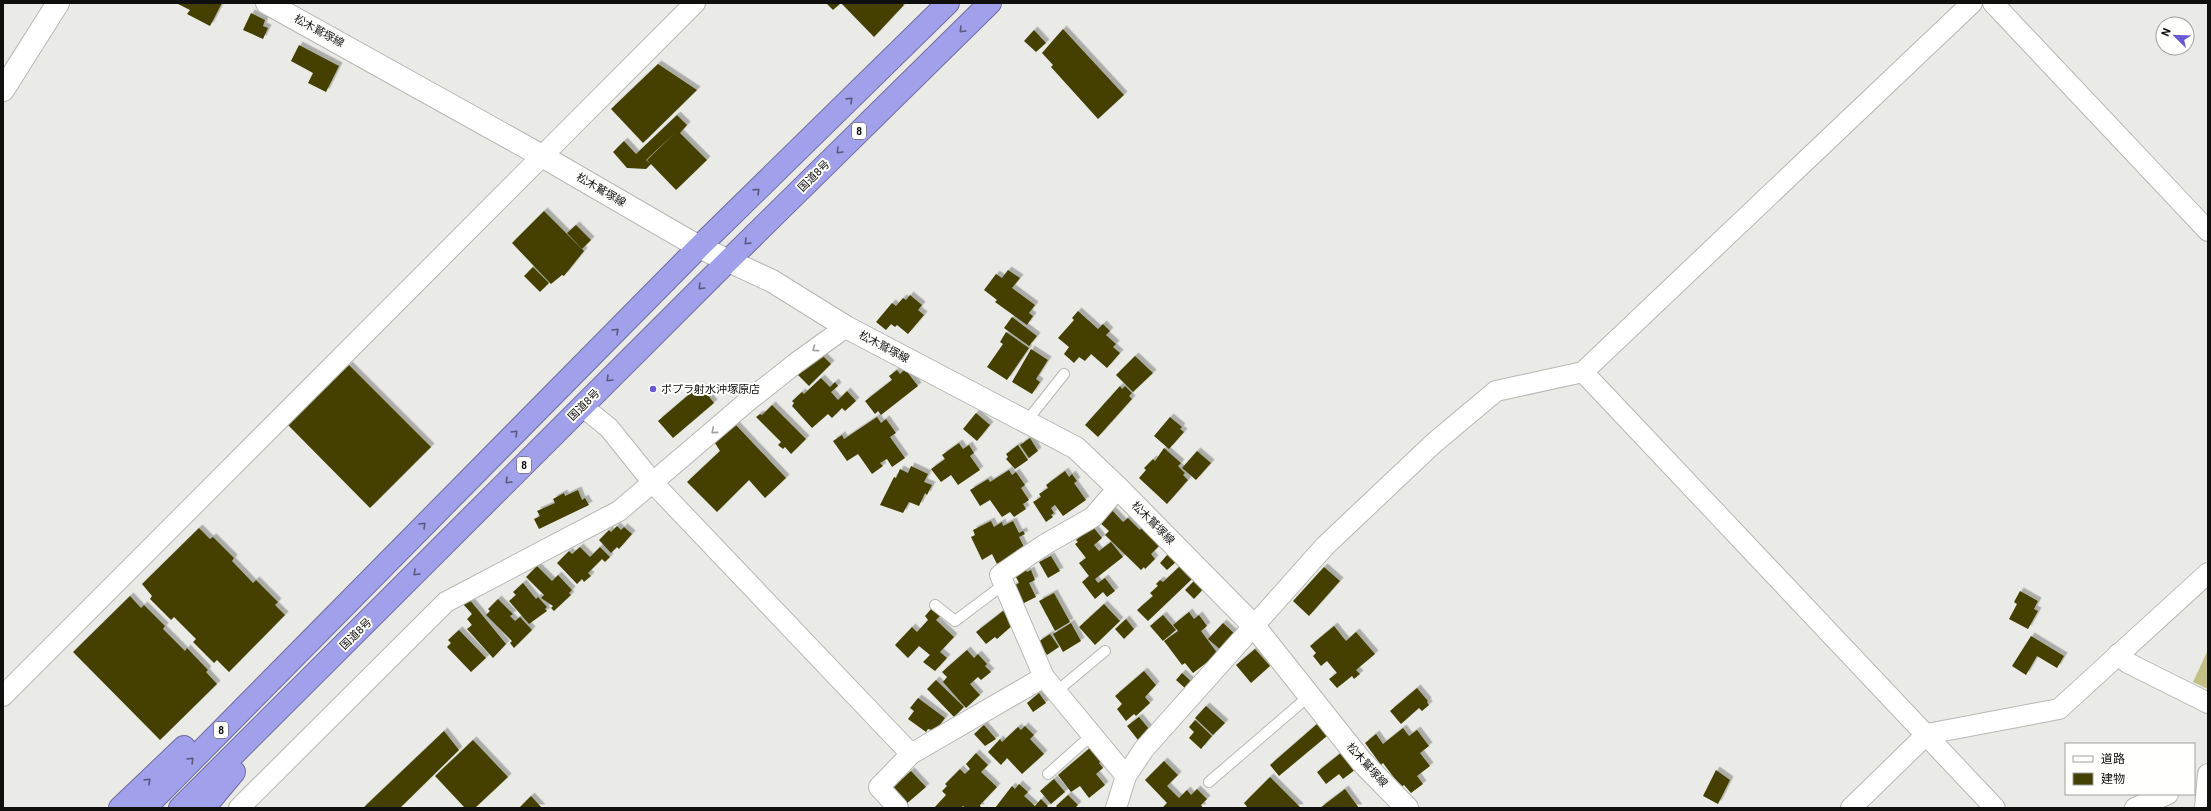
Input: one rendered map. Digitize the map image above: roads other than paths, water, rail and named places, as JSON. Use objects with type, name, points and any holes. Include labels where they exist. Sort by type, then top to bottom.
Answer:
[{"type":"highway","name":"8","points":[[145,808],[391,557],[699,247],[948,3]]},
{"type":"highway","name":"国道8号","points":[[197,805],[320,670],[582,406],[990,3]]},
{"type":"highway","points":[[120,808],[310,626],[391,557]]},
{"type":"main road","points":[[3,90],[58,3]]},
{"type":"main road","name":"松木鷲塚線","points":[[267,3],[542,156],[699,247],[772,281],[846,327],[1076,448],[1118,488],[1254,626],[1362,762],[1407,808]]},
{"type":"street","points":[[3,696],[695,3]]},
{"type":"street","points":[[1116,808],[1126,776],[1144,749],[1325,546],[1434,443],[1496,391],[1583,372],[1972,3]]},
{"type":"street","points":[[1993,3],[2208,231]]},
{"type":"street","points":[[239,808],[446,602],[619,512],[654,484],[748,401],[796,363],[846,327]]},
{"type":"street","points":[[1583,372],[1927,734],[1995,808]]},
{"type":"street","points":[[582,406],[610,428],[654,484],[911,754]]},
{"type":"street","points":[[1118,488],[1093,517],[1044,545],[1000,575],[1044,677],[1126,776]]},
{"type":"street","points":[[1851,808],[1927,734],[2059,709],[2208,573]]},
{"type":"street","points":[[2118,654],[2128,664],[2208,703]]},
{"type":"street","points":[[898,808],[879,787],[911,754],[1044,677]]},
{"type":"street","points":[[2203,778],[2204,808]]},
{"type":"street","points":[[2135,808],[2166,795]]},
{"type":"lane","points":[[1026,422],[1064,374]]},
{"type":"lane","points":[[936,605],[955,621],[1003,584]]},
{"type":"lane","points":[[1057,692],[1105,650]]},
{"type":"lane","points":[[1209,782],[1309,696]]},
{"type":"lane","points":[[1048,774],[1092,734]]},
{"type":"place","name":"ポプラ射水沖塚原店","points":[[653,389]]}]
